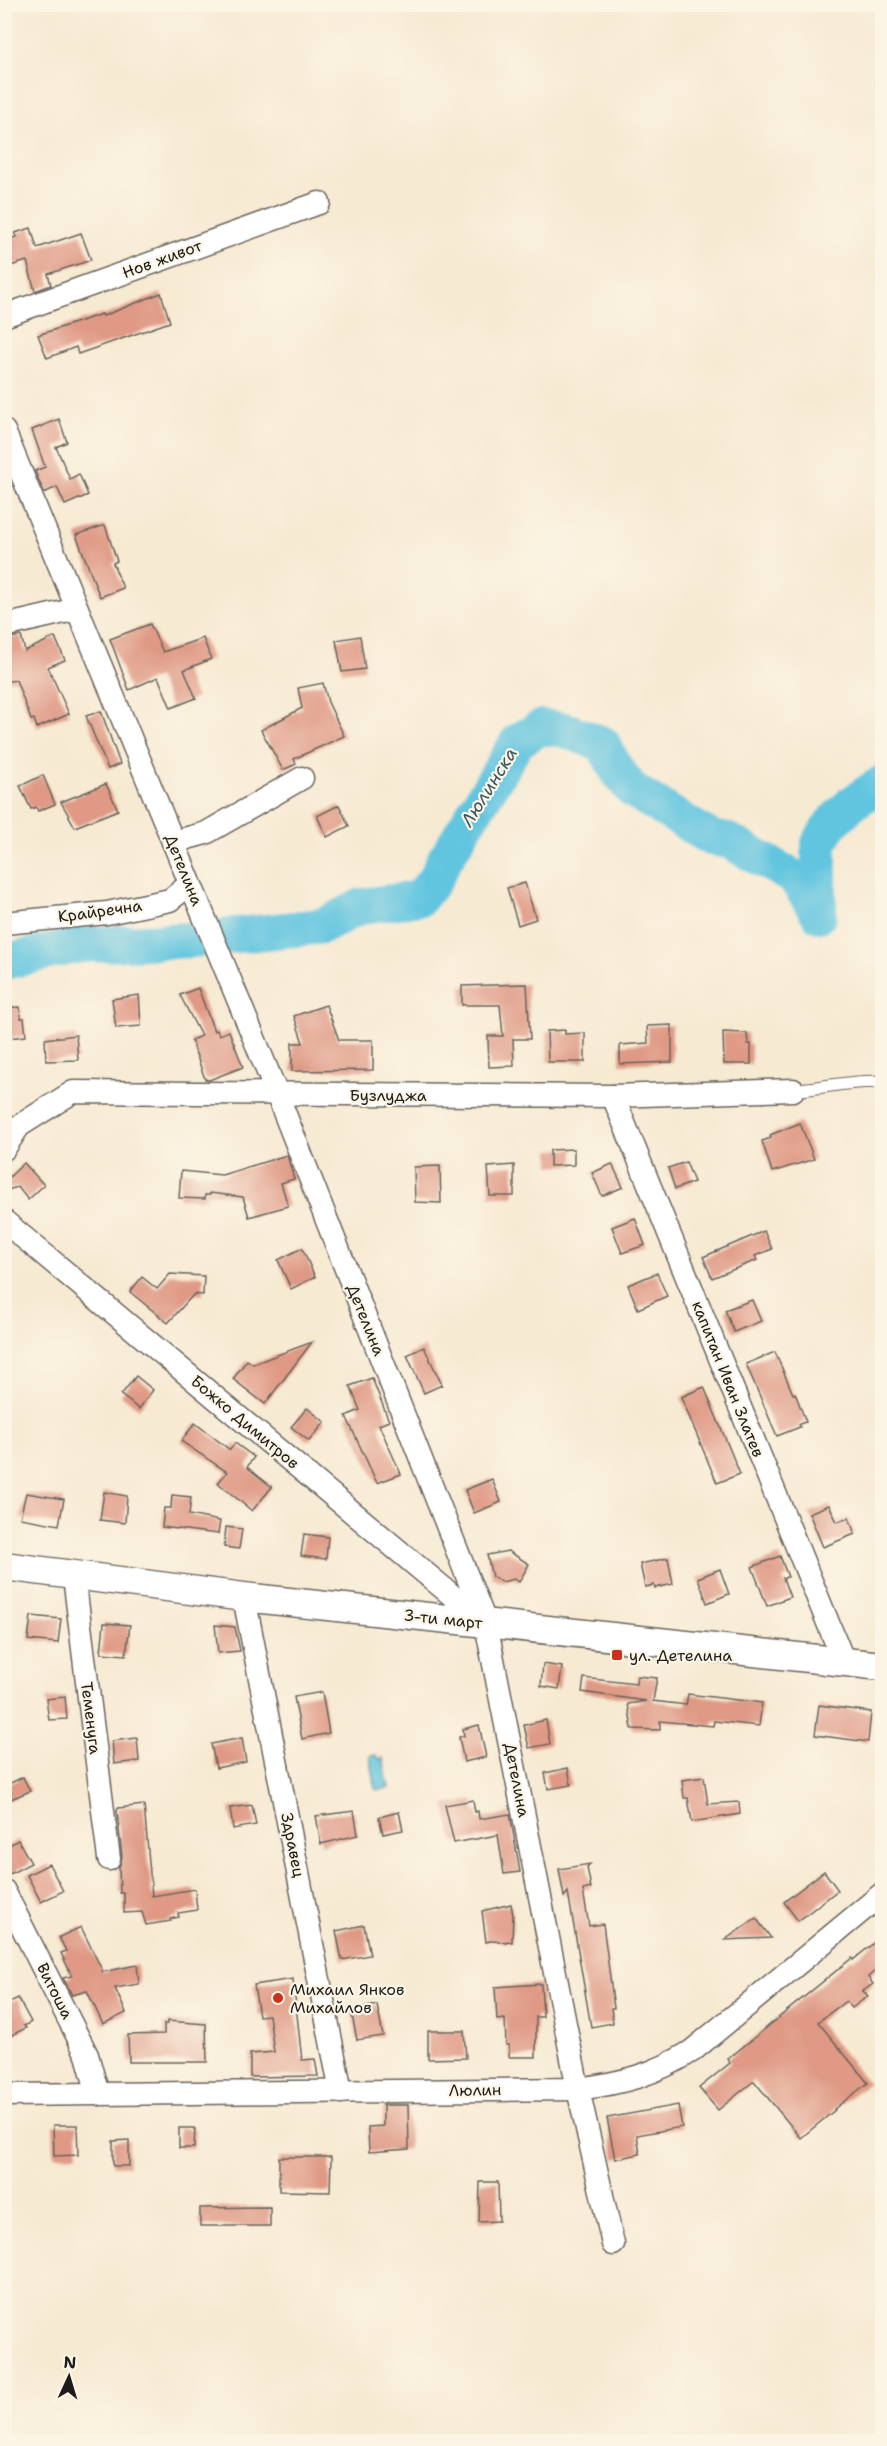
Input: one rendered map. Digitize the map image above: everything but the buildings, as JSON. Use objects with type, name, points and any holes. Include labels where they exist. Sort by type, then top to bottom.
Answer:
[{"type":"street","name":"Нов живот","points":[[4,315],[319,203]]},
{"type":"street","name":"Детелина","points":[[4,431],[277,1094],[486,1624],[578,2089],[613,2244]]},
{"type":"street","points":[[4,626],[77,609]]},
{"type":"street","points":[[173,842],[206,833],[302,778]]},
{"type":"street","name":"Крайречна","points":[[4,922],[107,914],[170,900],[190,884]]},
{"type":"street","name":"Бузлуджа","points":[[4,1149],[19,1126],[73,1092],[613,1096],[793,1090]]},
{"type":"street","name":"капитан Иван Златев","points":[[613,1096],[844,1662]]},
{"type":"street","name":"Божко Димитров","points":[[4,1221],[486,1624]]},
{"type":"street","name":"3-ти март","points":[[4,1566],[244,1598],[882,1666]]},
{"type":"street","name":"Теменуга","points":[[74,1577],[109,1859]]},
{"type":"street","name":"Здравец","points":[[244,1598],[341,2092]]},
{"type":"street","name":"Витоша","points":[[4,1891],[87,2055],[98,2094]]},
{"type":"street","name":"Люлин","points":[[4,2095],[578,2089],[641,2077],[668,2066],[692,2051],[882,1894]]},
{"type":"lane","points":[[793,1090],[828,1088],[862,1080],[882,1082]]},
{"type":"water","points":[[376,1755],[379,1759],[383,1758],[389,1788],[376,1790],[370,1756]]},
{"type":"waterway","name":"Люлинска","points":[[4,962],[79,945],[191,940],[322,926],[362,906],[420,898],[435,879],[518,741],[542,727],[565,730],[603,744],[616,769],[632,790],[711,838],[729,841],[795,878],[819,915],[819,843],[831,824],[851,804],[882,783]]},
{"type":"place","name":"ул. Детелина","points":[[617,1655]]},
{"type":"place","name":"Михаил Янков Михайлов","points":[[278,1998]]}]
